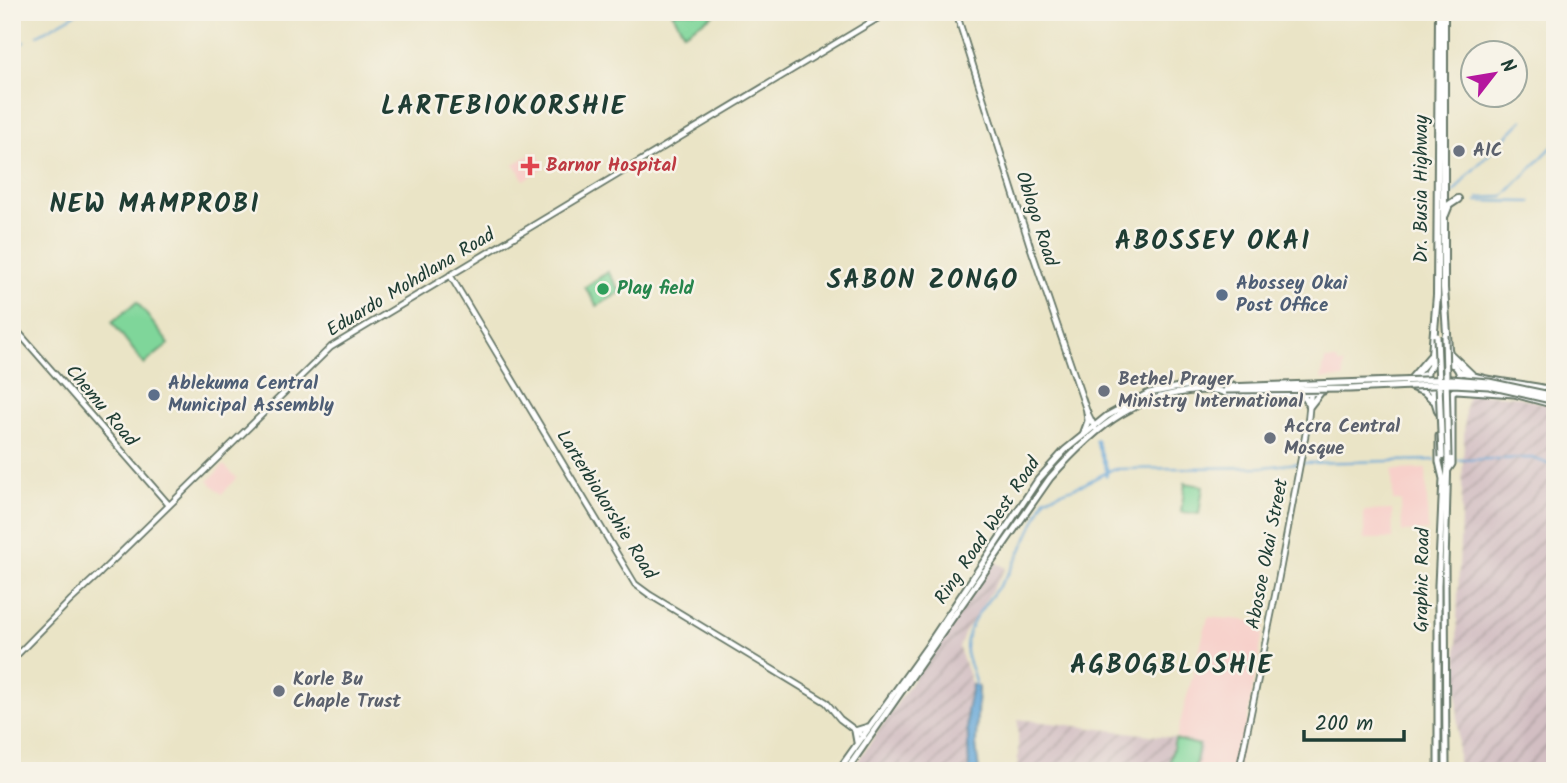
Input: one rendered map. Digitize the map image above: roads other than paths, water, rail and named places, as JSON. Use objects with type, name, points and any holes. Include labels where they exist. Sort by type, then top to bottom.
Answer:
[{"type":"highway","name":"Dr. Busia Highway","points":[[1441,12],[1438,159],[1440,194],[1437,204],[1441,302],[1452,364]]},
{"type":"highway","name":"Dr. Busia Highway","points":[[1430,366],[1441,302],[1441,12]]},
{"type":"highway","points":[[1443,224],[1449,205],[1458,199]]},
{"type":"highway","points":[[1448,349],[1457,362],[1474,377]]},
{"type":"highway","points":[[1412,378],[1433,353]]},
{"type":"main road","name":"Eduardo Mohdlana Road","points":[[12,660],[326,351],[888,12]]},
{"type":"main road","name":"Oblogo Road","points":[[956,12],[1023,225],[1095,429]]},
{"type":"main road","points":[[447,277],[454,283],[457,270]]},
{"type":"main road","name":"Larterbiokorshie Road","points":[[454,283],[635,584],[826,702],[840,719],[865,737]]},
{"type":"main road","points":[[1441,302],[1445,470]]},
{"type":"main road","name":"Chemu Road","points":[[12,325],[169,505]]},
{"type":"main road","points":[[1439,362],[1452,364],[1460,380],[1442,395],[1430,390],[1427,374],[1430,366],[1439,362]]},
{"type":"main road","points":[[1457,371],[1474,377],[1555,391]]},
{"type":"main road","name":"Ring Road West Road","points":[[865,737],[869,727],[927,647],[1038,480],[1082,435],[1144,401],[1167,395],[1223,388],[1395,382],[1427,374]]},
{"type":"main road","name":"Abosoe Okai Street","points":[[1240,771],[1301,456],[1312,383]]},
{"type":"main road","name":"Ring Road West Road","points":[[838,771],[1050,478],[1107,416],[1156,391],[1184,386],[1350,389],[1454,387]]},
{"type":"main road","points":[[1454,387],[1489,386],[1555,401]]},
{"type":"main road","points":[[1410,387],[1424,392],[1437,404]]},
{"type":"main road","name":"Ring Road West Road","points":[[1223,388],[1229,395],[1298,394],[1344,388],[1410,387],[1430,390]]},
{"type":"main road","name":"Graphic Road","points":[[1438,771],[1438,585],[1445,470],[1452,464],[1454,387]]},
{"type":"main road","name":"Graphic Road","points":[[1430,390],[1437,404],[1439,462],[1445,470],[1446,771]]},
{"type":"main road","points":[[1310,406],[1315,396],[1322,391]]},
{"type":"main road","points":[[1298,394],[1305,398],[1310,406]]},
{"type":"main road","points":[[1087,412],[1097,418],[1107,416]]},
{"type":"main road","points":[[1082,435],[1088,425],[1087,412]]},
{"type":"main road","points":[[856,745],[855,731],[869,727]]},
{"type":"main road","points":[[847,769],[865,737]]},
{"type":"water","points":[[972,685],[978,686],[976,744],[979,771],[969,771],[967,711]]},
{"type":"waterway","points":[[38,35],[79,12]]},
{"type":"waterway","points":[[12,48],[24,42]]},
{"type":"waterway","points":[[1450,197],[1467,176],[1523,120]]},
{"type":"waterway","points":[[1479,198],[1503,197],[1552,147]]},
{"type":"waterway","points":[[1477,201],[1531,202]]},
{"type":"waterway","points":[[1096,440],[1107,470],[1106,475]]},
{"type":"waterway","points":[[1456,460],[1532,458],[1555,466]]},
{"type":"waterway","points":[[1303,463],[1435,460]]},
{"type":"waterway","points":[[975,686],[966,650],[970,628],[1010,571],[1045,498],[1084,484],[1113,469],[1264,467],[1298,463]]},
{"type":"place","name":"AIC","points":[[1459,151]]},
{"type":"place","name":"Barnor Hospital","points":[[530,166]]},
{"type":"place","name":"Play field","points":[[603,289]]},
{"type":"place","name":"Abossey Okai Post Office","points":[[1222,295]]},
{"type":"place","name":"Bethel Prayer Ministry International","points":[[1104,391]]},
{"type":"place","name":"Ablekuma Central Municipal Assembly","points":[[154,395]]},
{"type":"place","name":"Accra Central Mosque","points":[[1270,438]]},
{"type":"place","name":"Korle Bu Chaple Trust","points":[[279,691]]},
{"type":"district","name":"LARTEBIOKORSHIE","points":[[504,107]]},
{"type":"district","name":"NEW MAMPROBI","points":[[155,205]]},
{"type":"district","name":"ABOSSEY OKAI","points":[[1213,242]]},
{"type":"district","name":"SABON ZONGO","points":[[923,281]]},
{"type":"district","name":"AGBOGBLOSHIE","points":[[1172,666]]}]
